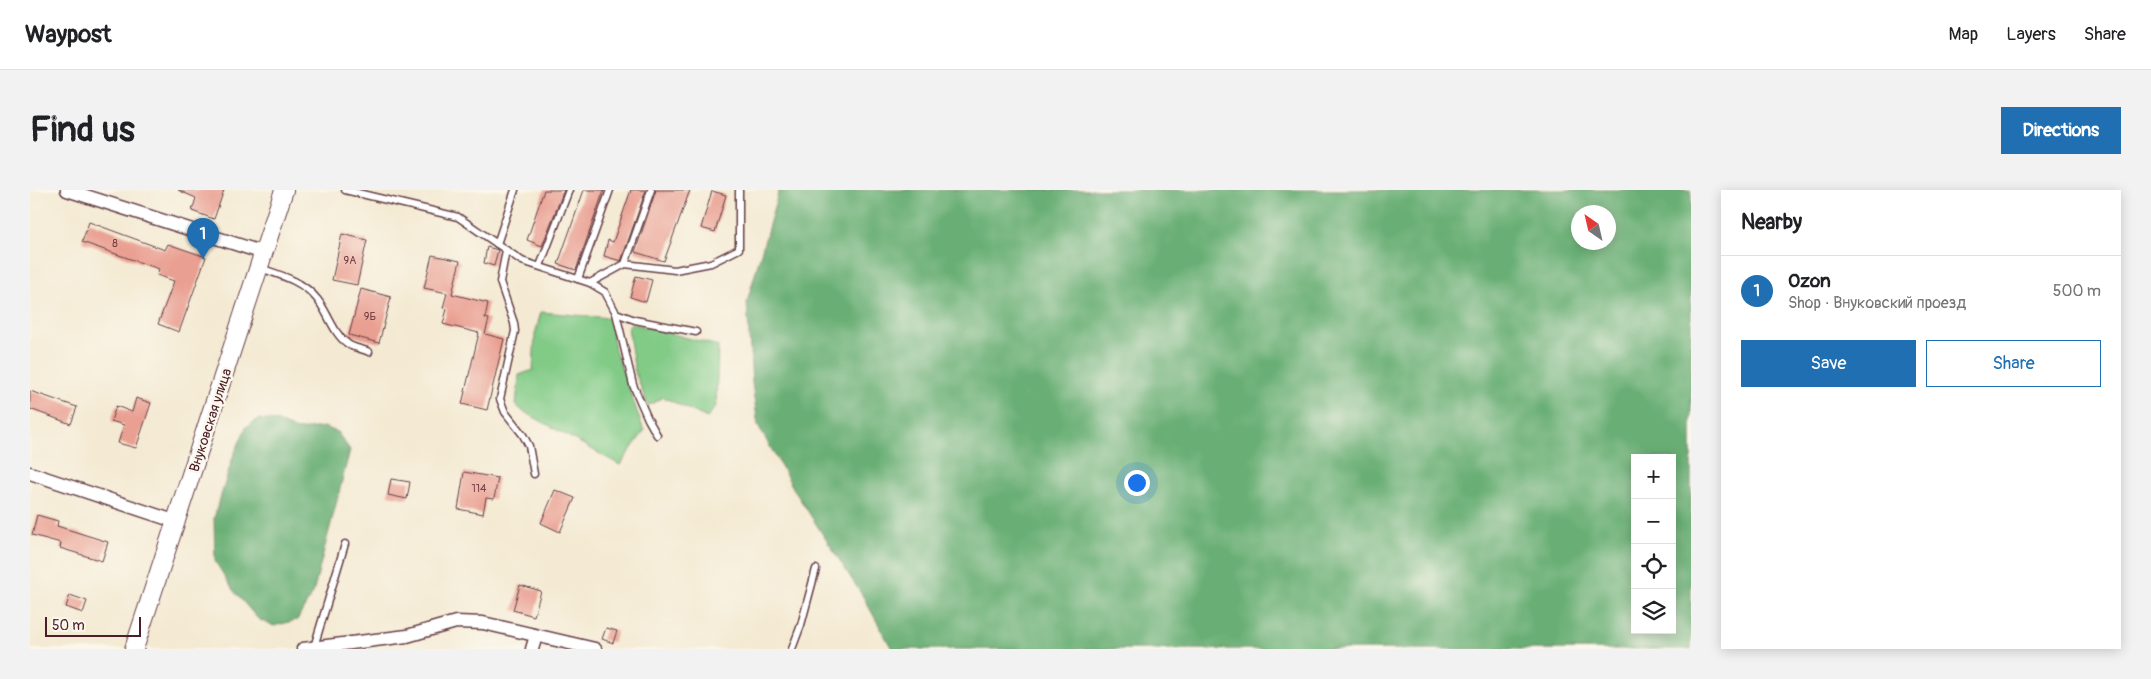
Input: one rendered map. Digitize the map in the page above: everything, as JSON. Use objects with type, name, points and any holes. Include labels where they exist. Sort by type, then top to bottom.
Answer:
[{"type":"main road","name":"Внуковская улица","points":[[134,649],[284,190]]},
{"type":"street","points":[[67,190],[261,260]]},
{"type":"street","points":[[30,473],[177,522]]},
{"type":"street","points":[[308,648],[407,636],[456,622],[483,623],[595,649]]},
{"type":"street","points":[[532,649],[536,636]]},
{"type":"lane","points":[[345,190],[458,217],[522,261],[590,283],[604,292],[616,313],[633,385],[657,435]]},
{"type":"lane","points":[[497,244],[515,190]]},
{"type":"lane","points":[[540,266],[569,190]]},
{"type":"lane","points":[[578,279],[610,190]]},
{"type":"lane","points":[[625,264],[651,190]]},
{"type":"lane","points":[[590,283],[625,264],[675,270],[711,263],[739,249],[739,190]]},
{"type":"lane","points":[[506,250],[500,282],[515,331],[500,399],[505,412],[524,435],[529,446],[534,474]]},
{"type":"lane","points":[[261,260],[308,290],[317,299],[340,336],[348,344],[370,352]]},
{"type":"lane","points":[[616,313],[635,320],[696,332]]},
{"type":"lane","points":[[308,648],[345,544]]},
{"type":"lane","points":[[792,649],[801,625],[816,569]]},
{"type":"green space","points":[[779,190],[1691,190],[1691,649],[892,649],[864,598],[796,493],[758,425],[752,383],[747,302]]},
{"type":"green space","points":[[541,312],[610,318],[615,350],[644,431],[620,465],[521,410],[516,405],[519,375],[533,370],[535,334]]},
{"type":"green space","points":[[631,323],[718,346],[716,406],[707,418],[663,397],[648,406],[635,372],[628,327]]},
{"type":"green space","points":[[259,419],[276,421],[297,430],[324,427],[337,432],[350,450],[313,593],[297,620],[274,626],[258,619],[233,590],[215,561],[214,518],[233,457],[246,427]]},
{"type":"building","points":[[178,190],[224,190],[214,219],[192,211],[196,198]]},
{"type":"building","points":[[544,190],[564,190],[542,246],[527,240]]},
{"type":"building","points":[[584,190],[604,190],[576,270],[558,264]]},
{"type":"building","points":[[631,190],[646,190],[621,261],[604,256],[608,240],[613,242]]},
{"type":"building","points":[[656,190],[690,190],[664,261],[635,252]]},
{"type":"building","points":[[712,191],[726,195],[715,232],[701,228]]},
{"type":"building","points":[[89,222],[165,250],[168,244],[206,257],[179,332],[158,324],[174,281],[157,275],[159,269],[82,242]]},
{"type":"building","points":[[342,234],[367,240],[357,285],[332,280]]},
{"type":"building","points":[[487,247],[498,250],[494,266],[484,263]]},
{"type":"building","points":[[432,255],[460,261],[452,294],[488,303],[485,318],[489,319],[485,334],[504,339],[487,410],[462,404],[479,333],[443,324],[447,309],[443,308],[447,293],[424,288]]},
{"type":"building","points":[[636,276],[652,280],[646,302],[630,297]]},
{"type":"building","points":[[361,289],[391,297],[379,343],[349,335]]},
{"type":"building","points":[[30,391],[77,407],[71,424],[30,409]]},
{"type":"building","points":[[136,398],[151,403],[136,448],[118,443],[124,425],[111,421],[116,406],[132,412]]},
{"type":"building","points":[[464,472],[498,478],[494,499],[486,498],[483,514],[458,509]]},
{"type":"building","points":[[391,479],[410,482],[407,499],[388,495]]},
{"type":"building","points":[[555,490],[575,498],[560,532],[541,523]]},
{"type":"building","points":[[37,515],[58,521],[57,526],[108,542],[102,561],[60,548],[61,543],[32,535]]},
{"type":"building","points":[[520,585],[541,591],[534,616],[513,610]]},
{"type":"building","points":[[70,595],[87,601],[83,613],[66,607]]},
{"type":"building","points":[[606,628],[617,631],[613,643],[602,639]]},
{"type":"place","name":"Ozon","points":[[203,259]]}]
